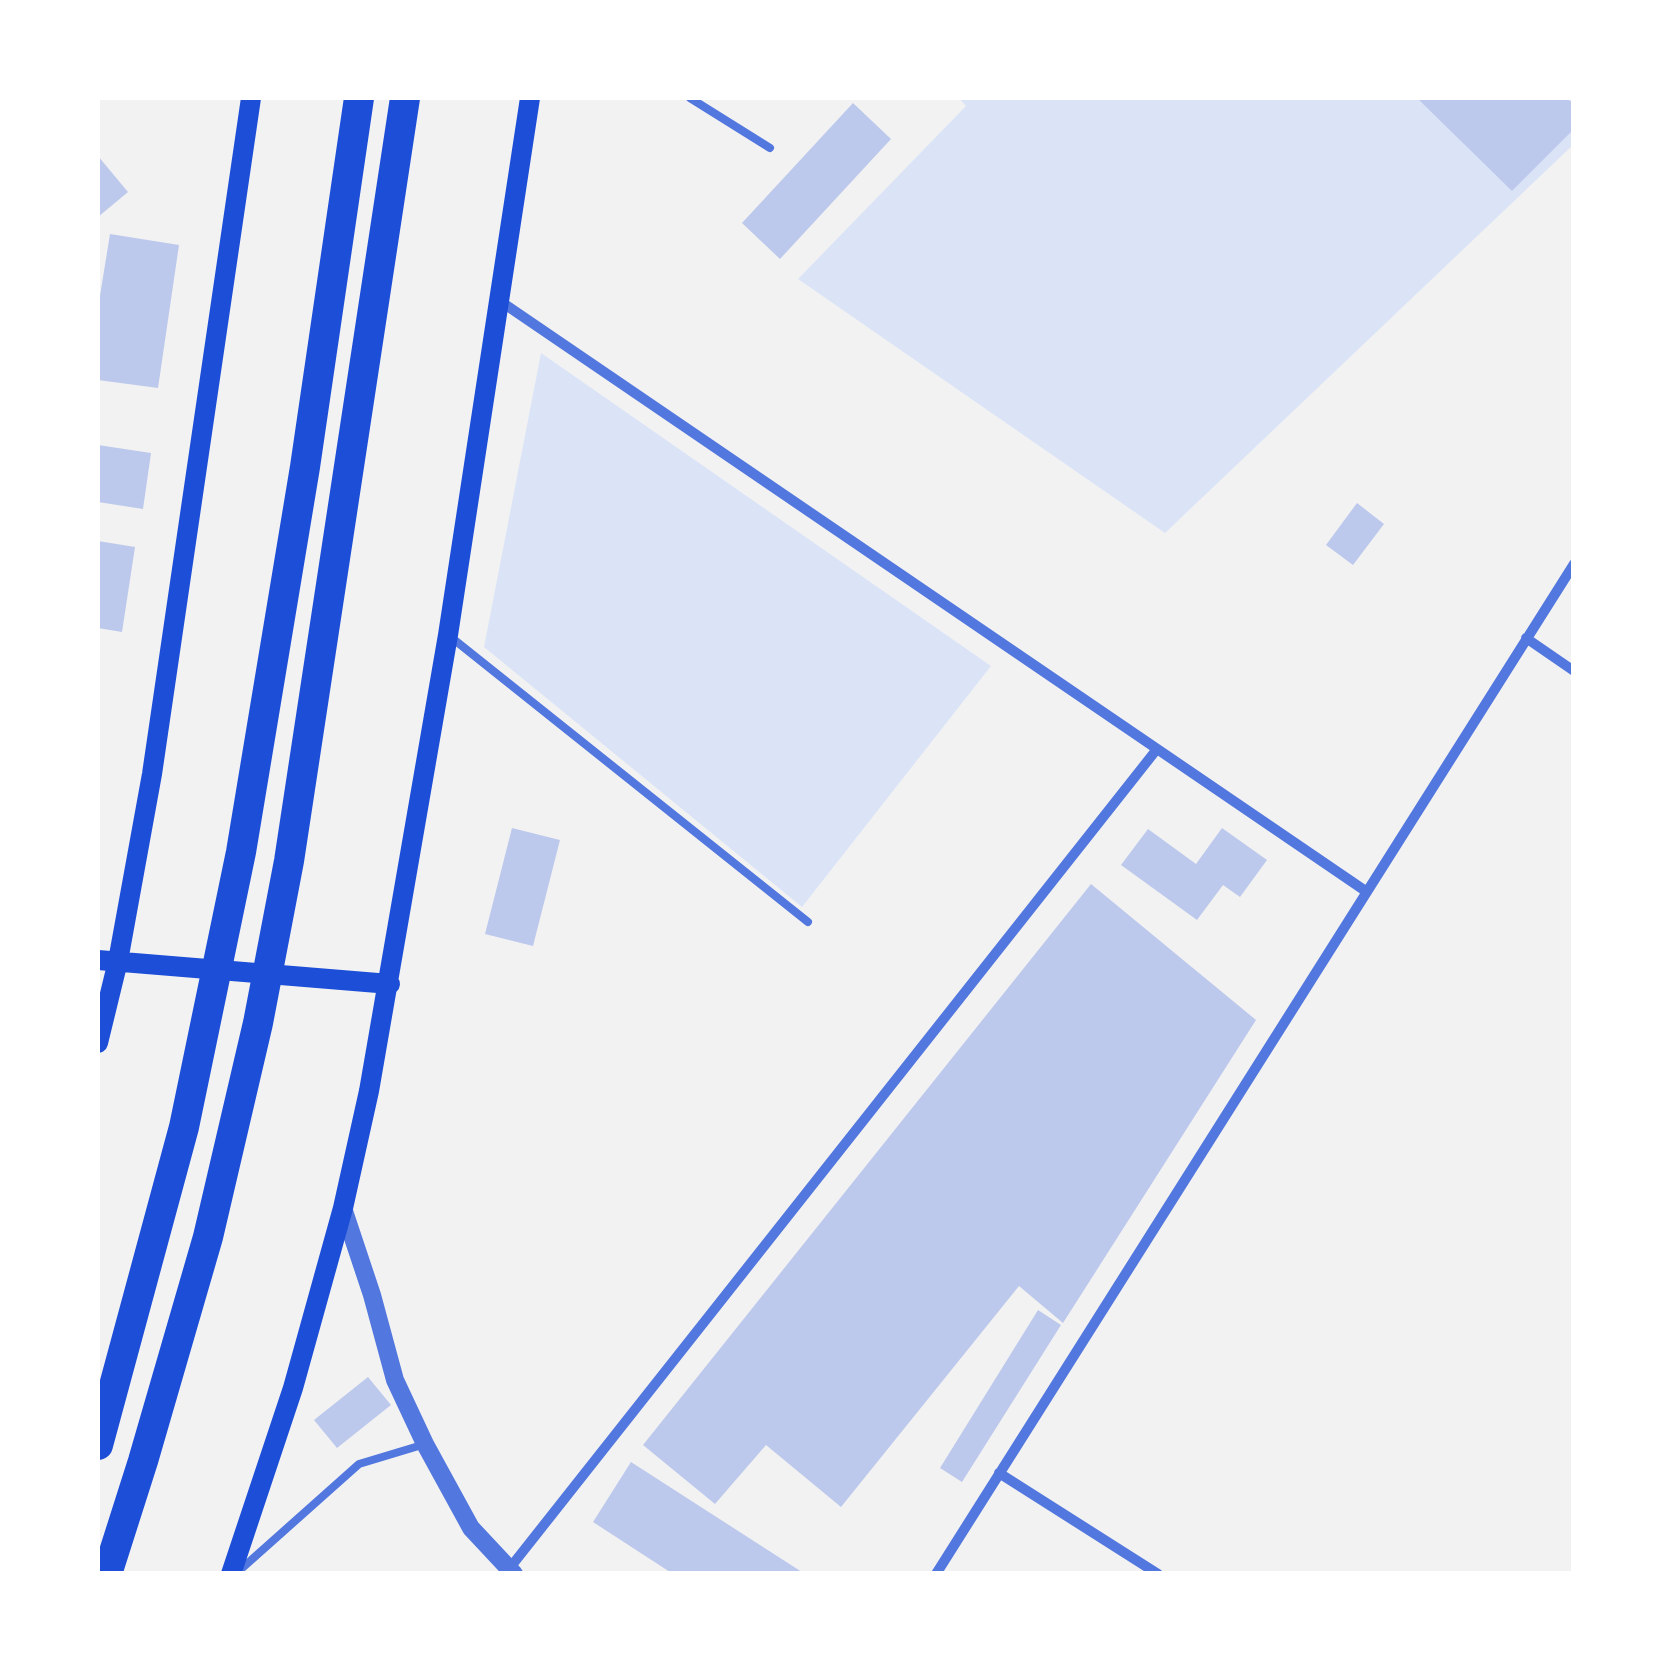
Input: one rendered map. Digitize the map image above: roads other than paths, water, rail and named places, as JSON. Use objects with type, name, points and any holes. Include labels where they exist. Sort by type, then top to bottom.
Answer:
[{"type":"highway","points":[[98,1445],[148,1266],[209,1015],[241,852],[305,466],[359,98]]},
{"type":"highway","points":[[106,1574],[208,1237],[258,1023],[289,861],[405,98]]},
{"type":"main road","points":[[98,1043],[108,960],[157,738],[251,98]]},
{"type":"main road","points":[[234,1574],[344,1208],[390,984],[530,98]]},
{"type":"main road","points":[[108,960],[390,984]]},
{"type":"street","points":[[498,299],[1366,892]]},
{"type":"street","points":[[936,1574],[1574,564]]},
{"type":"street","points":[[1526,638],[1574,671]]},
{"type":"street","points":[[344,1208],[396,1380],[424,1444],[471,1528],[511,1571],[1157,749]]},
{"type":"street","points":[[999,1473],[1158,1574]]},
{"type":"lane","points":[[690,98],[770,148]]},
{"type":"lane","points":[[448,634],[808,922]]},
{"type":"lane","points":[[234,1574],[359,1464],[424,1444]]}]
